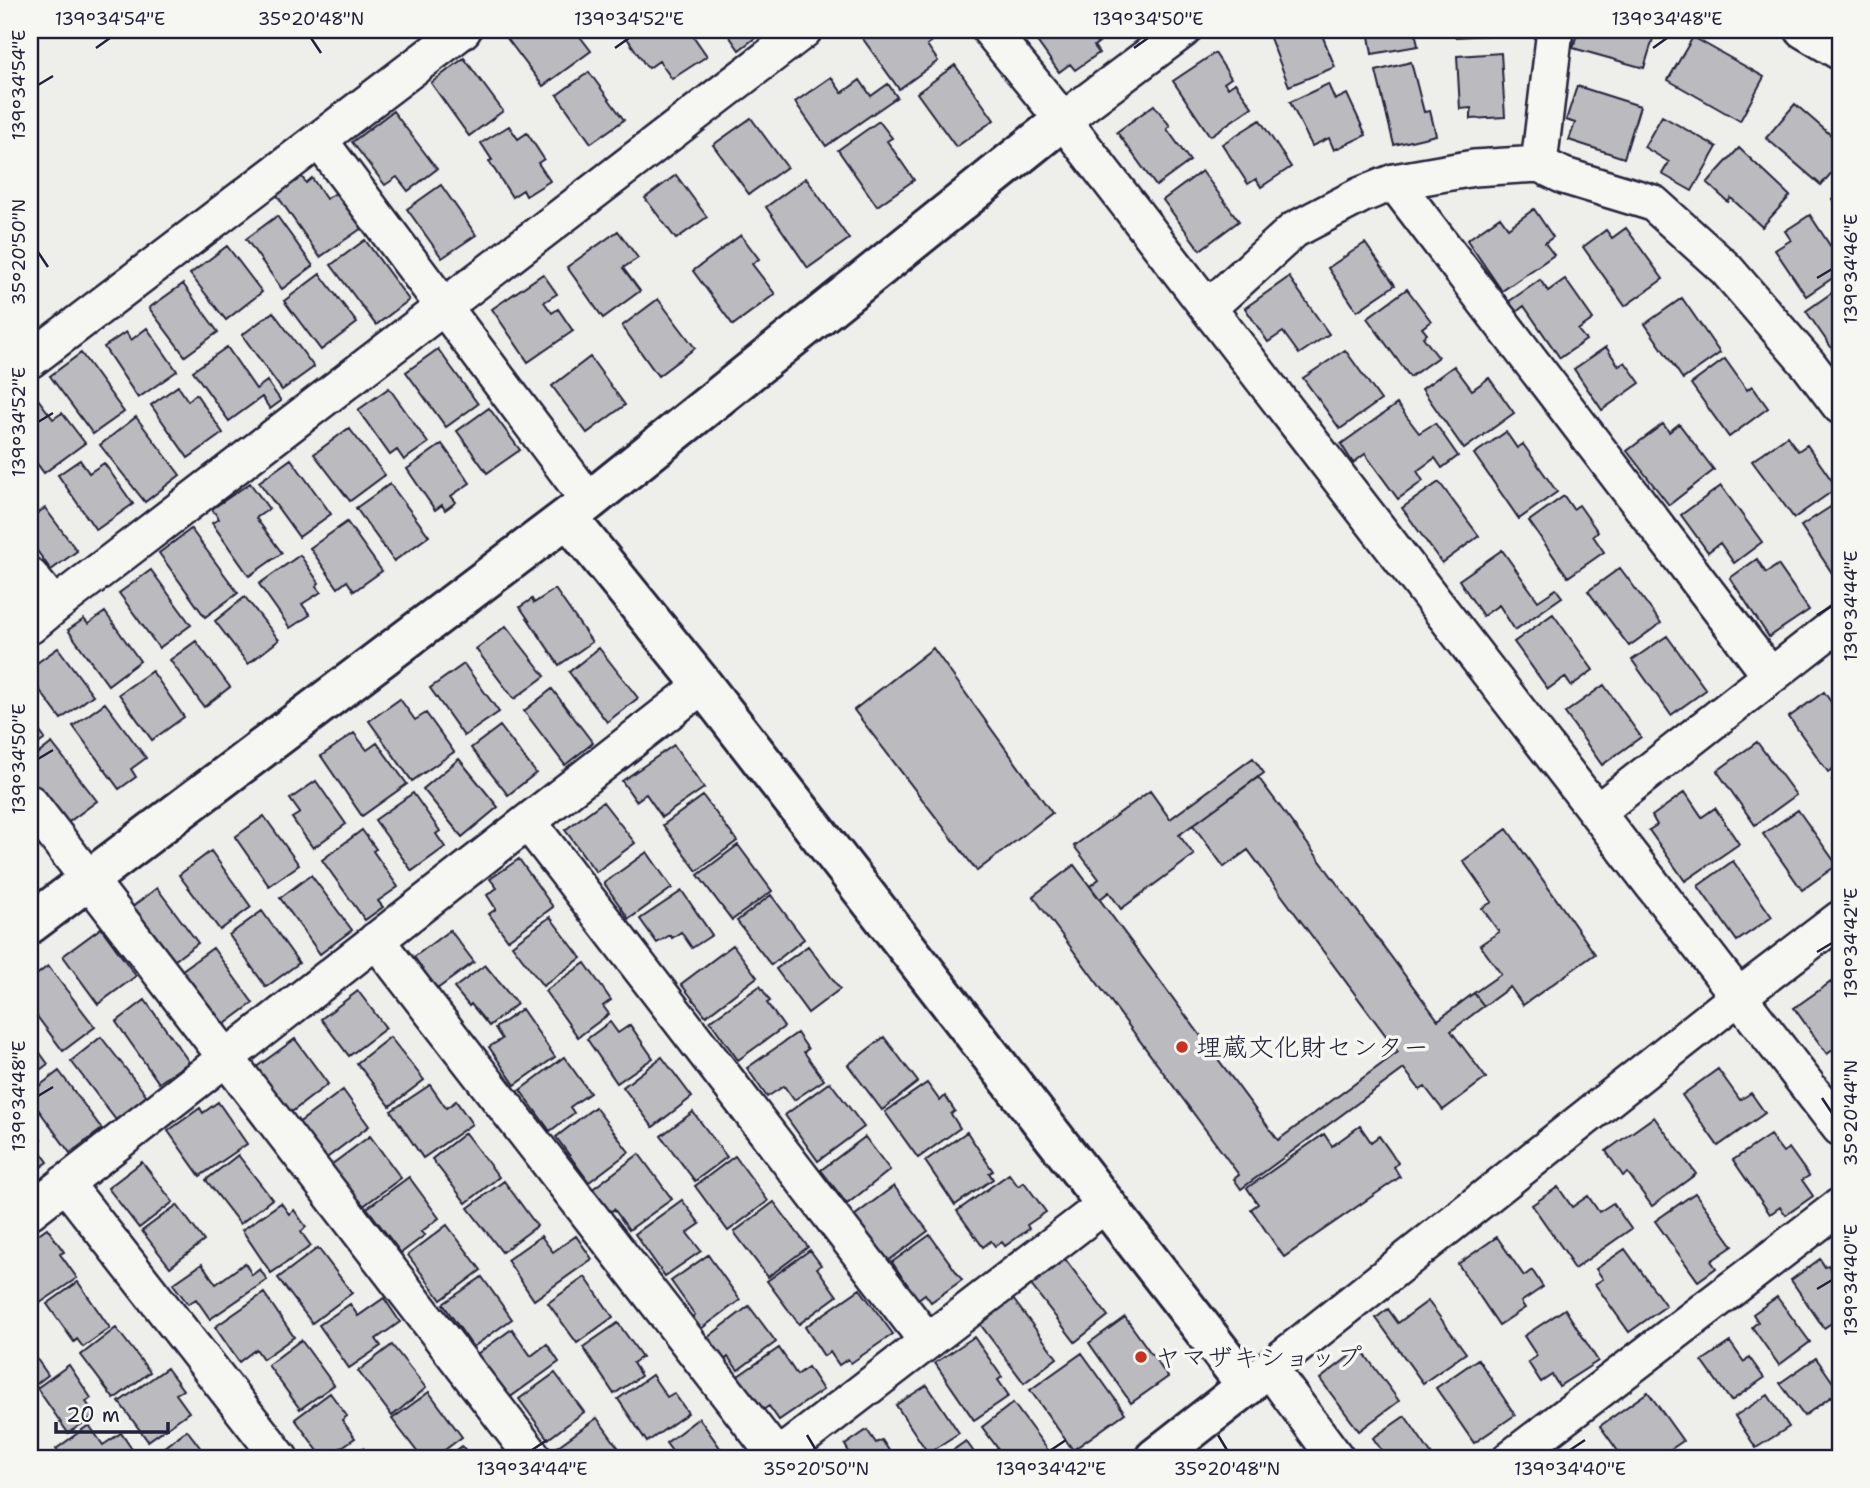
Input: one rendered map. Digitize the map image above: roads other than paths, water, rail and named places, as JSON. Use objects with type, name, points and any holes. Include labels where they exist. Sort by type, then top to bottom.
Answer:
[{"type":"street","points":[[30,360],[463,30]]},
{"type":"street","points":[[30,576],[42,616],[804,30]]},
{"type":"street","points":[[990,30],[1208,307],[1840,1128]]},
{"type":"street","points":[[30,924],[579,510],[1063,120],[1183,30]]},
{"type":"street","points":[[1539,164],[1555,30]]},
{"type":"street","points":[[1803,30],[1840,52]]},
{"type":"street","points":[[320,141],[443,307],[579,510],[703,685],[1106,1205],[1258,1377],[1336,1458]]},
{"type":"street","points":[[1208,307],[1294,230],[1361,195],[1394,182],[1474,168],[1539,164],[1564,176],[1653,203],[1726,269],[1809,365],[1840,406]]},
{"type":"street","points":[[1394,182],[1770,675]]},
{"type":"street","points":[[1597,812],[1840,622]]},
{"type":"street","points":[[30,1211],[703,685]]},
{"type":"street","points":[[30,803],[534,1458]]},
{"type":"street","points":[[528,822],[928,1342]]},
{"type":"street","points":[[1155,1458],[1840,919]]},
{"type":"street","points":[[376,940],[776,1458],[1106,1205]]},
{"type":"street","points":[[65,1183],[280,1458]]},
{"type":"street","points":[[1511,1458],[1840,1206]]},
{"type":"place","name":"埋蔵文化財センター","points":[[1182,1047]]},
{"type":"place","name":"ヤマザキショップ","points":[[1141,1357]]}]
